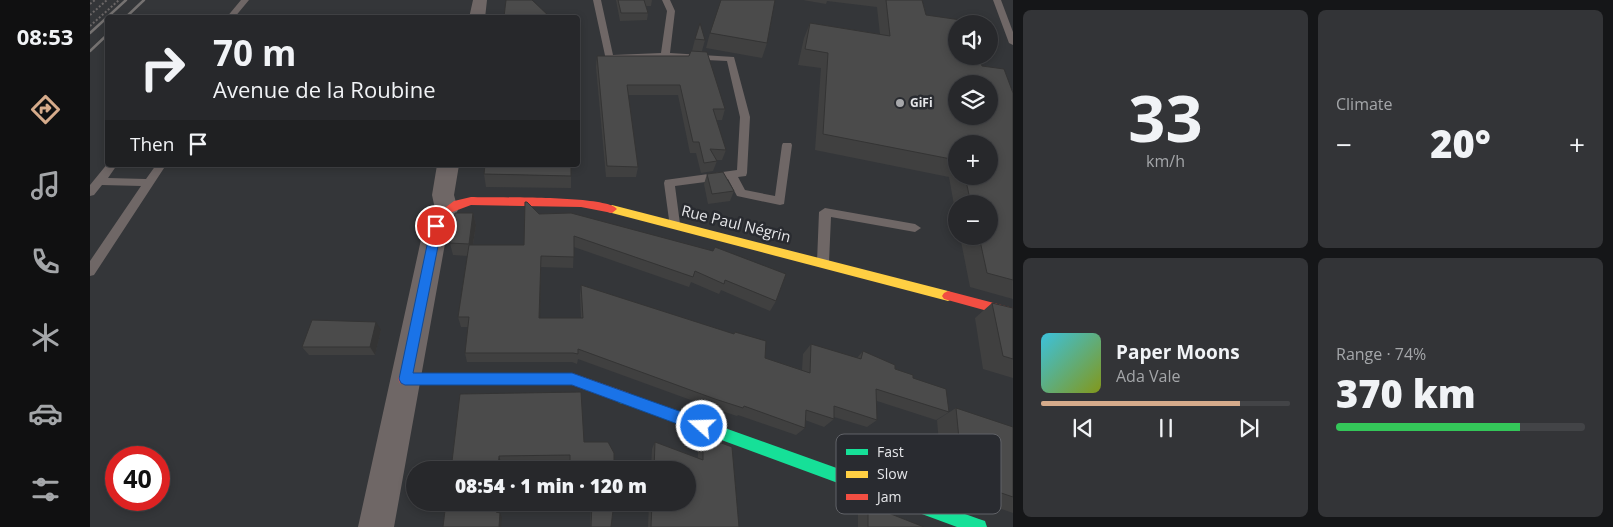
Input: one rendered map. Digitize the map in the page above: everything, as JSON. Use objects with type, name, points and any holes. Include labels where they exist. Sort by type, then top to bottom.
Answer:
[{"type":"street","points":[[478,15],[480,0]]},
{"type":"street","points":[[376,527],[436,226],[447,210],[443,195],[448,167]]},
{"type":"street","name":"Rue Paul Négrin","points":[[447,210],[458,204],[471,201],[581,203],[604,207],[823,262],[1013,313]]},
{"type":"street","points":[[405,379],[572,379],[836,475]]},
{"type":"street","points":[[943,514],[979,527]]},
{"type":"lane","points":[[232,15],[245,0]]},
{"type":"lane","points":[[597,0],[608,58],[665,55],[731,59],[745,117],[742,173],[669,183],[674,224]]},
{"type":"lane","points":[[665,55],[670,11],[666,0]]},
{"type":"lane","points":[[996,3],[1013,43]]},
{"type":"lane","points":[[731,175],[741,193],[780,201],[787,145]]},
{"type":"lane","points":[[90,192],[110,167]]},
{"type":"lane","points":[[90,271],[160,167]]},
{"type":"lane","points":[[99,181],[149,183]]},
{"type":"lane","points":[[823,262],[825,212],[915,228]]},
{"type":"path","points":[[90,4],[95,0]]},
{"type":"path","points":[[90,15],[107,0]]},
{"type":"path","points":[[90,26],[119,0]]},
{"type":"building","points":[[506,0],[532,0],[548,15],[504,15]]},
{"type":"building","points":[[618,0],[644,0],[648,13],[621,13]]},
{"type":"building","points":[[721,0],[775,0],[767,43],[710,33]]},
{"type":"building","points":[[886,0],[922,0],[926,15],[948,18],[948,65],[982,65],[1004,69],[1013,93],[1013,280],[987,273],[981,245],[998,245],[998,195],[969,195],[967,185],[998,185],[998,135],[948,135],[948,158],[823,134],[828,53],[805,49],[810,23],[890,36]]},
{"type":"building","points":[[700,23],[705,40],[695,39]]},
{"type":"building","points":[[691,51],[707,52],[725,109],[713,109],[726,150],[710,149],[717,161],[704,163],[699,142],[693,142],[680,85],[627,85],[638,167],[607,166],[597,56],[689,56]]},
{"type":"building","points":[[485,167],[571,167],[571,176],[484,174]]},
{"type":"building","points":[[723,172],[734,191],[712,194],[707,174]]},
{"type":"building","points":[[525,202],[539,214],[571,213],[713,251],[715,247],[786,274],[776,301],[725,280],[724,284],[695,271],[693,277],[574,236],[574,257],[541,256],[539,318],[583,318],[581,285],[734,334],[735,332],[766,341],[765,358],[810,373],[811,344],[861,359],[863,351],[895,365],[895,369],[913,375],[913,378],[946,389],[949,412],[876,389],[877,420],[834,406],[834,419],[806,410],[805,428],[744,406],[743,408],[715,399],[578,349],[578,354],[465,353],[469,317],[458,317],[469,245],[524,245]]},
{"type":"building","points":[[455,213],[473,213],[469,244],[450,243]]},
{"type":"building","points":[[992,303],[1013,308],[1013,359],[1003,356]]},
{"type":"building","points":[[312,320],[376,322],[370,347],[302,347]]},
{"type":"building","points":[[581,392],[584,442],[608,442],[614,453],[614,461],[570,461],[570,455],[499,456],[499,461],[452,461],[460,394]]},
{"type":"building","points":[[956,408],[1013,427],[1013,497],[1001,493],[1001,434],[959,434]]},
{"type":"building","points":[[703,436],[732,447],[739,527],[651,527],[652,511],[696,511],[696,461],[654,461],[655,442],[703,460]]},
{"type":"building","points":[[445,511],[496,511],[500,513],[499,527],[443,527]]},
{"type":"building","points":[[592,511],[613,511],[611,527],[591,527]]},
{"type":"building","points":[[868,514],[891,514],[924,527],[868,527]]},
{"type":"railway","points":[[110,15],[126,0]]},
{"type":"railway","points":[[128,15],[144,0]]},
{"type":"railway","points":[[90,33],[105,19]]},
{"type":"railway","points":[[90,51],[105,37]]},
{"type":"traffic: fast","points":[[624,398],[836,475]]},
{"type":"traffic: fast","points":[[943,514],[979,527]]},
{"type":"traffic: slow","points":[[612,209],[948,296]]},
{"type":"traffic: jam","points":[[447,210],[458,204],[471,201],[581,203],[612,209]]},
{"type":"traffic: jam","points":[[948,296],[1013,313]]},
{"type":"traffic: jam","points":[[405,379],[572,379],[624,398]]},
{"type":"place","name":"GiFi","points":[[900,103]]},
{"type":"route","points":[[436,226],[405,379],[572,379],[702,426]]}]
